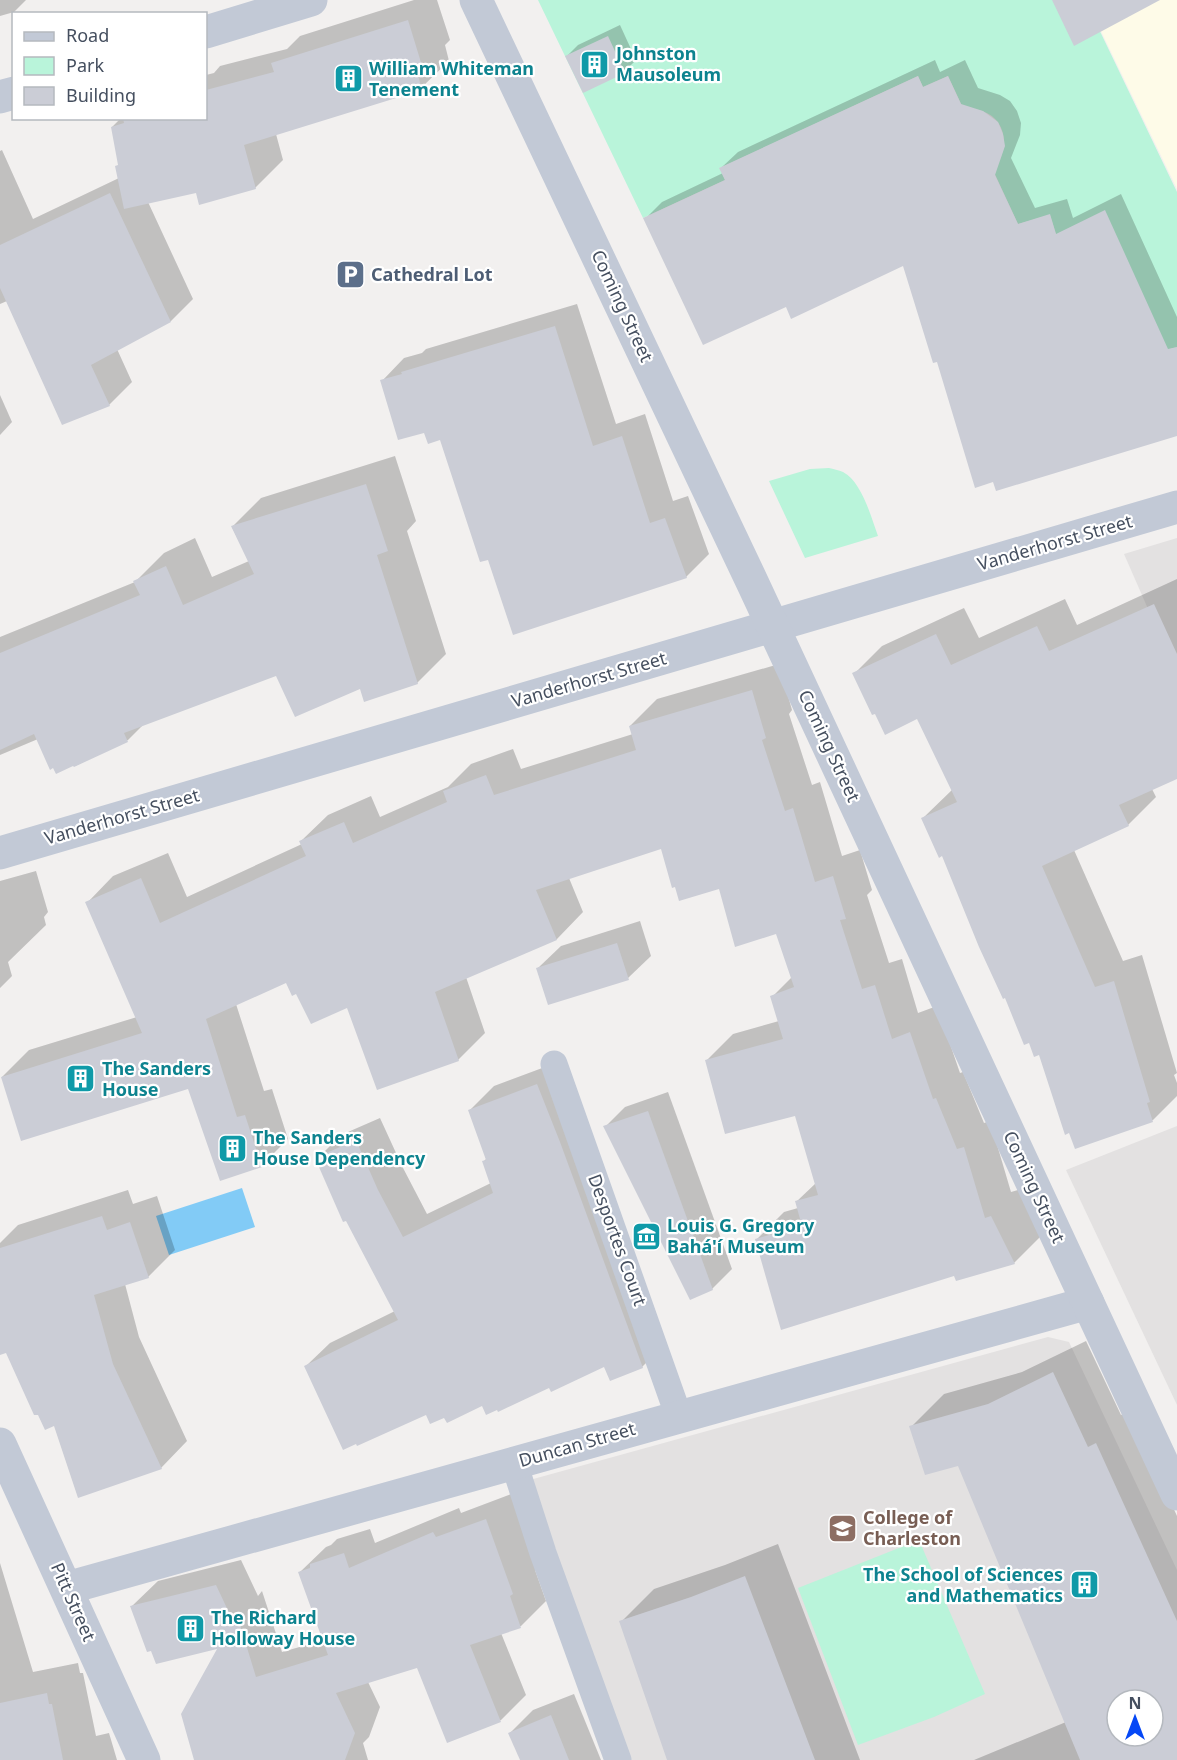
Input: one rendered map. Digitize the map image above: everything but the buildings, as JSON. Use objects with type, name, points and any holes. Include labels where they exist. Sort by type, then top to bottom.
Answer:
[{"type":"street","points":[[207,32],[311,0]]},
{"type":"street","name":"Coming Street","points":[[476,0],[773,626],[1177,1494]]},
{"type":"street","name":"Vanderhorst Street","points":[[0,853],[1177,507]]},
{"type":"street","name":"Duncan Street","points":[[67,1588],[1088,1303]]},
{"type":"street","name":"Pitt Street","points":[[0,1444],[144,1760]]},
{"type":"lane","name":"Desportes Court","points":[[554,1064],[679,1417]]},
{"type":"lane","points":[[514,1463],[543,1553],[618,1760]]},
{"type":"shaded area","points":[[1086,0],[1177,0],[1177,189]]},
{"type":"shaded area","points":[[1177,538],[1177,675],[1124,554]]},
{"type":"shaded area","points":[[1177,1126],[1177,1405],[1066,1170]]},
{"type":"shaded area","name":"College of Charleston","points":[[1048,1337],[1069,1342],[1177,1570],[1177,1760],[628,1760],[508,1486]]},
{"type":"green space","points":[[538,0],[1085,0],[1177,192],[1177,347],[1076,377],[1082,318],[1050,215],[1018,224],[993,170],[1004,146],[1002,129],[991,115],[980,110],[963,108],[948,76],[923,87],[918,76],[720,168],[725,180],[643,218]]},
{"type":"green space","points":[[829,468],[843,472],[856,484],[878,536],[805,558],[769,481],[810,469]]},
{"type":"green space","points":[[919,1540],[985,1694],[934,1717],[858,1745],[798,1588]]},
{"type":"water","points":[[242,1188],[255,1227],[169,1255],[156,1216]]},
{"type":"place","name":"Johnston Mausoleum","points":[[595,64]]},
{"type":"place","name":"William Whiteman Tenement","points":[[348,79]]},
{"type":"place","name":"Cathedral Lot","points":[[350,275]]},
{"type":"place","name":"The Sanders House","points":[[81,1079]]},
{"type":"place","name":"The Sanders House Dependency","points":[[232,1148]]},
{"type":"place","name":"Louis G. Gregory Bahá'í Museum","points":[[646,1236]]},
{"type":"place","name":"College of Charleston","points":[[842,1528]]},
{"type":"place","name":"The School of Sciences and Mathematics","points":[[1084,1585]]},
{"type":"place","name":"The Richard Holloway House","points":[[190,1628]]}]
